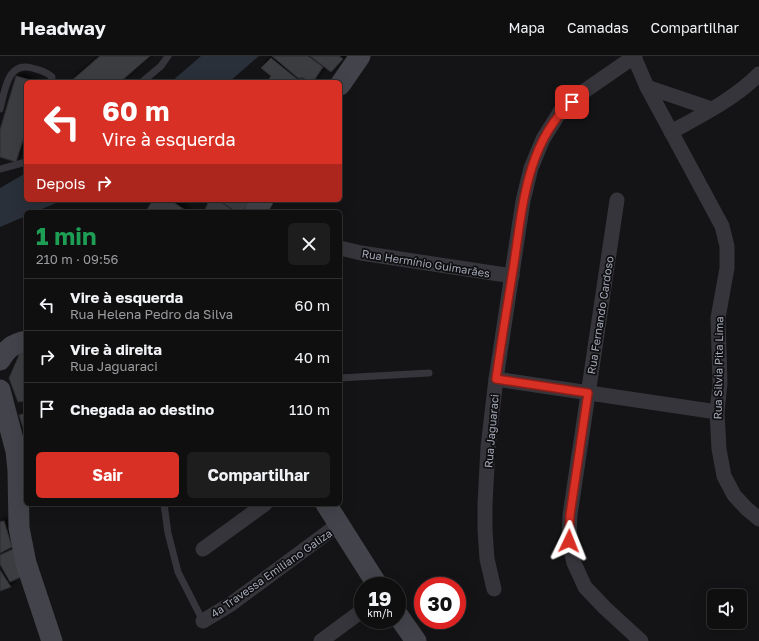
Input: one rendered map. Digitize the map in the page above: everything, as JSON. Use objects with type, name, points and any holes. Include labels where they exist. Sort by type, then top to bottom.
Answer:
[{"type":"street","points":[[342,82],[360,56]]},
{"type":"street","name":"Rua Silvia Pita Lima","points":[[635,57],[647,87],[722,226],[727,246],[727,268],[718,318],[720,383],[717,412],[719,448],[724,476],[734,495],[759,519]]},
{"type":"street","name":"Rua Jaguaraci","points":[[494,589],[487,559],[484,530],[484,504],[488,447],[496,379],[529,175],[543,139],[560,112],[583,92],[635,57]]},
{"type":"street","points":[[671,132],[712,109],[736,93],[759,74]]},
{"type":"street","points":[[647,87],[712,109]]},
{"type":"street","name":"Rua Fernando Cardoso","points":[[617,200],[570,515],[569,541],[574,564],[585,586],[605,608],[642,641]]},
{"type":"street","name":"Rua Hermínio Guimarães","points":[[342,248],[361,253],[512,276]]},
{"type":"street","points":[[0,360],[7,349],[24,342]]},
{"type":"street","points":[[496,379],[717,412]]},
{"type":"street","points":[[0,390],[16,451],[18,470],[19,528],[26,563],[52,641]]},
{"type":"street","points":[[203,549],[262,506]]},
{"type":"street","points":[[327,506],[372,577]]},
{"type":"street","name":"4ª Travessa Emiliano Galiza","points":[[203,621],[237,600],[339,524]]},
{"type":"street","points":[[321,641],[354,617]]},
{"type":"street","points":[[406,627],[416,641]]},
{"type":"lane","points":[[144,80],[161,66],[168,56]]},
{"type":"lane","points":[[0,109],[10,77],[13,71],[19,67],[26,66],[47,72],[52,77],[51,80]]},
{"type":"lane","points":[[0,169],[24,163]]},
{"type":"lane","points":[[342,378],[429,374]]},
{"type":"lane","points":[[164,506],[168,533],[178,572],[203,621]]},
{"type":"shaded area","points":[[201,56],[259,56],[231,80],[173,80]]},
{"type":"shaded area","points":[[24,174],[24,202],[58,202],[40,210],[24,210],[24,217],[0,227],[0,188]]},
{"type":"building","points":[[100,56],[150,56],[122,80],[72,80]]},
{"type":"building","points":[[272,56],[308,56],[323,67],[314,80],[298,78]]},
{"type":"building","points":[[310,56],[339,56],[343,59],[331,72]]},
{"type":"building","points":[[271,58],[297,79],[305,80],[268,80],[271,76],[261,68]]},
{"type":"building","points":[[16,76],[30,80],[24,80],[24,136],[16,162],[0,157],[0,130]]},
{"type":"building","points":[[152,202],[173,202],[185,210],[147,210]]},
{"type":"building","points":[[208,202],[221,202],[232,210],[205,210]]},
{"type":"building","points":[[222,202],[250,202],[244,210],[233,210]]},
{"type":"building","points":[[20,353],[24,353],[24,401],[18,402],[9,378]]},
{"type":"building","points":[[24,414],[24,430],[19,415]]},
{"type":"building","points":[[4,521],[12,547],[0,553],[0,522]]},
{"type":"building","points":[[13,549],[23,576],[10,582],[0,564],[0,555]]},
{"type":"building","points":[[0,570],[11,587],[0,591]]},
{"type":"route","points":[[569,541],[570,515],[588,393],[496,379],[524,201],[531,168],[543,139],[560,112],[572,102]]}]
